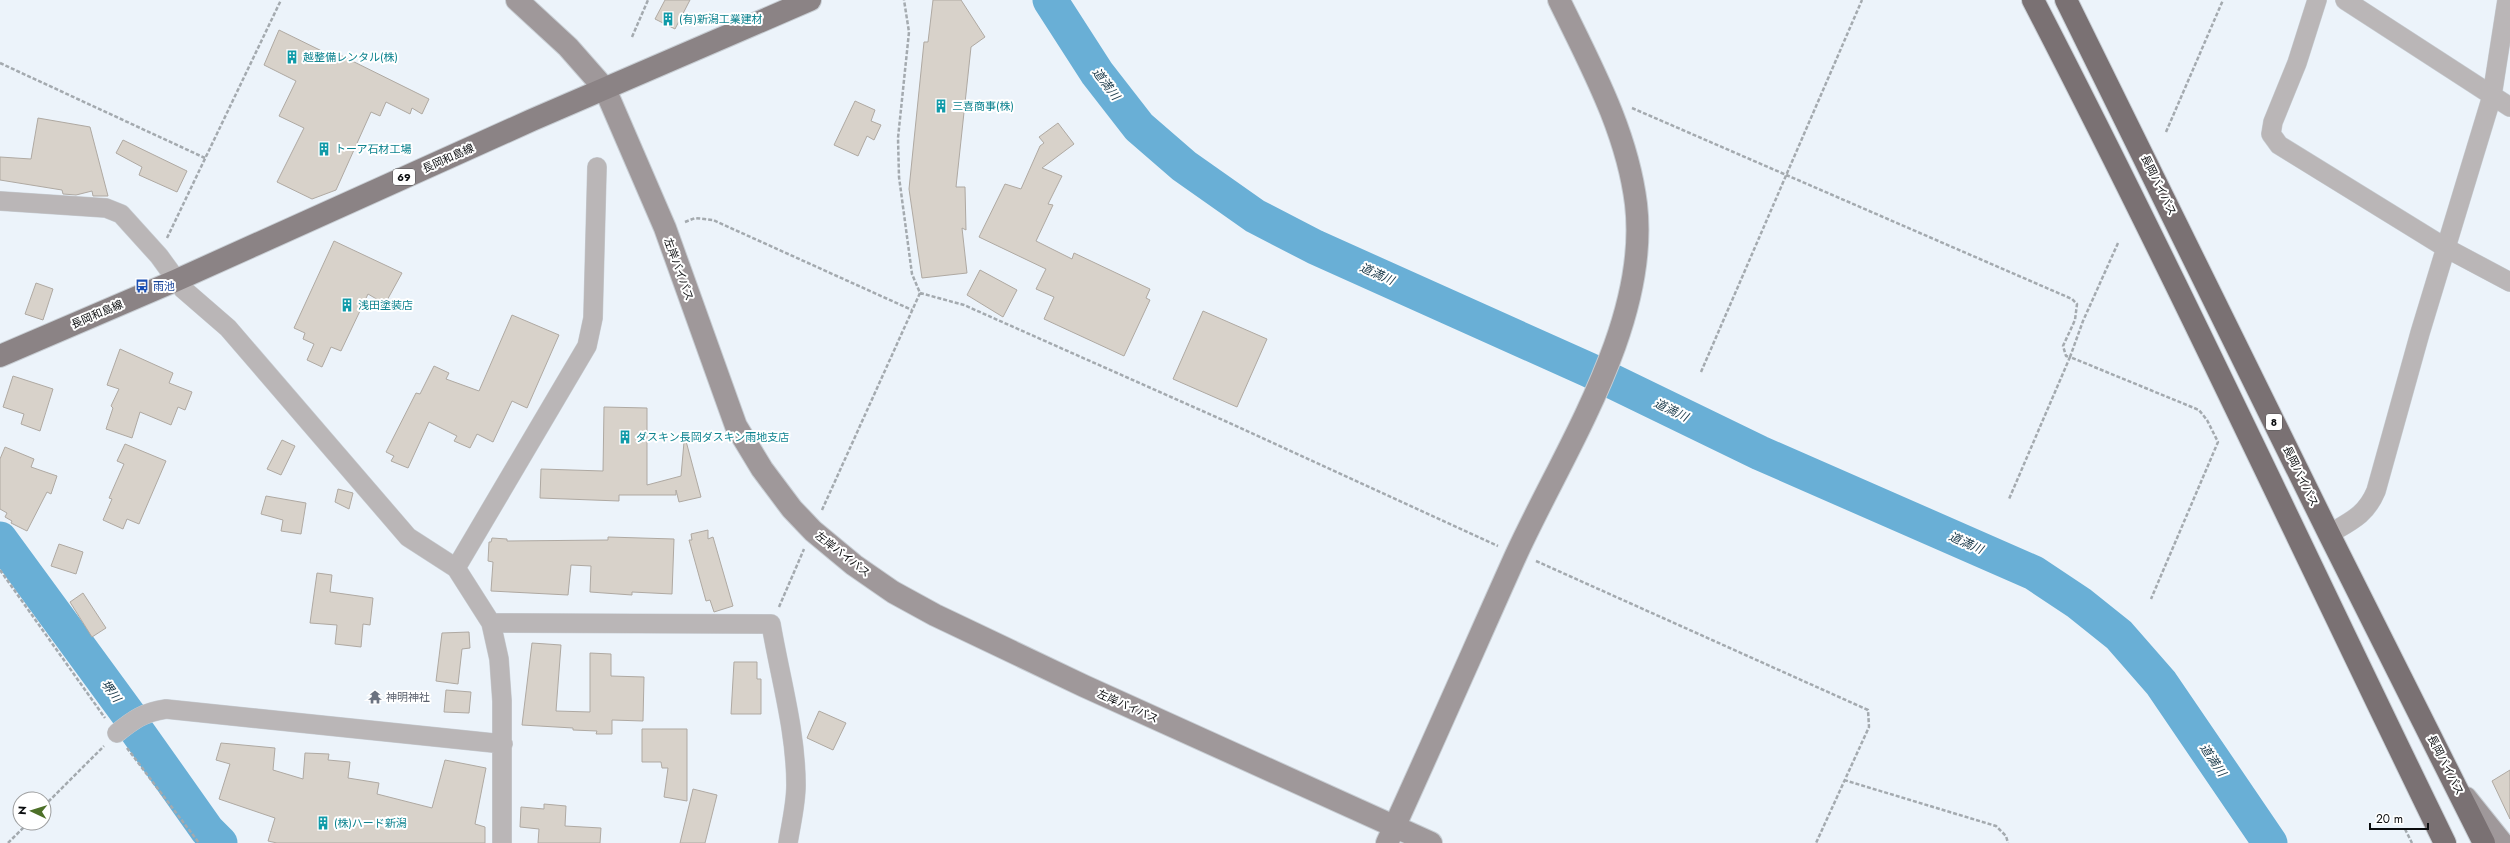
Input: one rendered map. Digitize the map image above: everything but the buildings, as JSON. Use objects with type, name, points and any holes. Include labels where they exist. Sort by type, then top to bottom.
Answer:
[{"type":"highway","points":[[2033,0],[2197,328],[2303,552],[2445,843]]},
{"type":"highway","name":"長岡バイパス","points":[[2066,0],[2329,534],[2484,843]]},
{"type":"main road","name":"長岡和島線","points":[[0,356],[177,280],[532,120],[810,0]]},
{"type":"street","name":"左岸バイパス","points":[[517,0],[568,47],[605,89],[665,228],[736,426],[767,475],[792,509],[813,531],[854,565],[893,592],[934,615],[1391,835],[1431,843]]},
{"type":"street","points":[[1391,835],[1517,552],[1587,409],[1611,354],[1626,309],[1634,277],[1637,240],[1636,206],[1621,134],[1559,0]]},
{"type":"street","points":[[2317,0],[2296,63],[2273,122],[2271,134],[2279,144],[2446,248],[2510,282]]},
{"type":"street","points":[[2345,0],[2510,107]]},
{"type":"street","points":[[2329,534],[2362,514],[2370,506],[2376,491],[2446,248],[2492,96],[2507,0]]},
{"type":"street","points":[[456,568],[588,346],[593,318],[597,167]]},
{"type":"street","points":[[0,201],[106,208],[121,214],[159,256],[183,289],[228,328],[408,537],[456,568],[492,623],[499,659],[503,744],[502,843]]},
{"type":"street","points":[[492,623],[771,624],[789,713],[794,758],[796,786],[788,843]]},
{"type":"street","points":[[117,734],[137,717],[148,712],[166,709],[503,744]]},
{"type":"street","points":[[2458,790],[2502,843]]},
{"type":"path","points":[[159,256],[281,0]]},
{"type":"path","points":[[632,36],[648,0]]},
{"type":"path","points":[[771,624],[920,293],[912,274],[899,177],[898,138],[909,32],[904,0]]},
{"type":"path","points":[[1701,372],[1862,0]]},
{"type":"path","points":[[2166,132],[2223,0]]},
{"type":"path","points":[[0,63],[205,158]]},
{"type":"path","points":[[1604,96],[2072,299],[2077,304],[2077,312],[2063,346],[2066,356],[2199,410],[2207,420],[2218,442],[2152,599]]},
{"type":"path","points":[[665,228],[695,218],[713,220],[912,310]]},
{"type":"path","points":[[2009,500],[2070,357],[2083,321],[2118,243]]},
{"type":"path","points":[[920,293],[964,305],[1225,421],[1498,547],[1517,552],[1868,710],[1869,727],[1816,843]]},
{"type":"path","points":[[0,570],[117,734],[199,843]]},
{"type":"path","points":[[52,798],[117,734]]},
{"type":"path","points":[[1844,780],[1996,826],[2006,836],[2008,843]]},
{"type":"path","points":[[2405,829],[2412,843]]},
{"type":"path","points":[[8,843],[20,831]]},
{"type":"waterway","name":"道満川","points":[[1050,0],[1097,73],[1139,127],[1184,166],[1255,216],[1315,247],[1589,370],[1760,453],[2034,573],[2079,603],[2119,635],[2161,683],[2270,843]]},
{"type":"waterway","name":"堺川","points":[[0,539],[131,718],[137,731],[207,830],[220,843]]},
{"type":"place","name":"(有)新潟工業建材","points":[[668,19]]},
{"type":"place","name":"越整備レンタル(株)","points":[[292,57]]},
{"type":"place","name":"三喜商事(株)","points":[[941,106]]},
{"type":"place","name":"トーア石材工場","points":[[324,149]]},
{"type":"place","name":"雨池","points":[[142,286]]},
{"type":"place","name":"浅田塗装店","points":[[347,305]]},
{"type":"place","name":"ダスキン長岡ダスキン雨地支店","points":[[625,437]]},
{"type":"place","name":"神明神社","points":[[375,697]]},
{"type":"place","name":"(株)ハード新潟","points":[[323,823]]}]
